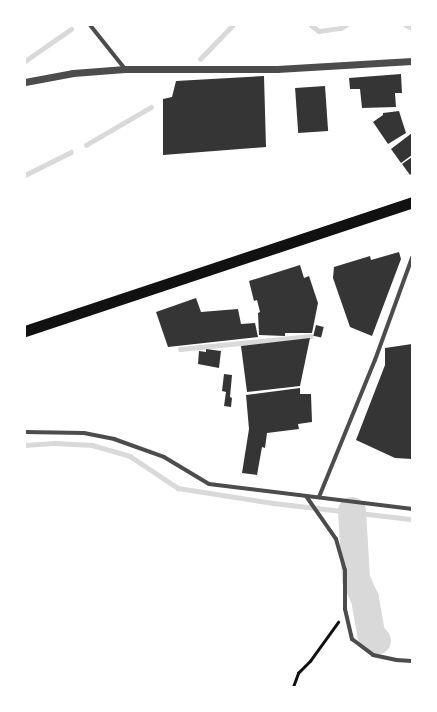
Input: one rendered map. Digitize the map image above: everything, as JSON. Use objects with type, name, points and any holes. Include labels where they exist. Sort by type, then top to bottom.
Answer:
[{"type":"highway","points":[[25,331],[412,202]]},
{"type":"street","points":[[90,25],[125,69]]},
{"type":"street","points":[[25,82],[73,73],[125,69],[278,69],[412,61]]},
{"type":"street","points":[[319,497],[376,360],[412,258]]},
{"type":"street","points":[[25,432],[84,433],[114,439],[164,457],[209,484],[412,509]]},
{"type":"street","points":[[306,496],[336,539],[345,570],[345,609],[352,639],[373,655],[396,660],[412,661]]},
{"type":"path","points":[[293,687],[298,673],[310,661],[345,609]]},
{"type":"building","points":[[401,74],[402,93],[395,93],[396,107],[362,108],[360,89],[350,89],[349,78]]},
{"type":"building","points":[[264,76],[266,147],[163,155],[163,99],[172,97],[176,81]]},
{"type":"building","points":[[325,86],[328,131],[298,133],[295,88]]},
{"type":"building","points":[[399,111],[406,133],[388,144],[373,122],[383,115],[383,113]]},
{"type":"building","points":[[412,133],[412,155],[401,163],[391,149]]},
{"type":"building","points":[[412,157],[412,173],[410,175],[402,164]]},
{"type":"building","points":[[399,252],[401,259],[372,336],[350,327],[333,278],[334,267],[370,256],[371,260]]},
{"type":"building","points":[[300,265],[304,278],[309,276],[318,303],[312,333],[285,333],[285,336],[259,335],[258,313],[260,312],[257,300],[254,301],[249,281]]},
{"type":"building","points":[[196,298],[201,312],[238,309],[241,324],[255,323],[258,337],[168,347],[156,312]]},
{"type":"building","points":[[316,325],[324,327],[321,338],[313,336]]},
{"type":"building","points":[[310,338],[300,386],[247,392],[241,346]]},
{"type":"building","points":[[412,344],[412,459],[395,458],[356,440],[385,365],[385,348]]},
{"type":"building","points":[[206,349],[221,351],[219,368],[198,364],[199,351],[206,352]]},
{"type":"building","points":[[224,374],[232,375],[230,397],[232,398],[231,407],[224,406],[226,392],[222,391]]},
{"type":"building","points":[[300,388],[300,394],[311,394],[312,422],[298,424],[299,429],[267,433],[265,448],[262,447],[257,475],[242,473],[249,429],[246,395]]},
{"type":"waterway","points":[[200,59],[233,25]]},
{"type":"waterway","points":[[311,25],[319,31],[341,28],[346,25]]},
{"type":"waterway","points":[[406,25],[412,28]]},
{"type":"waterway","points":[[25,61],[71,29]]},
{"type":"waterway","points":[[86,145],[151,107]]},
{"type":"waterway","points":[[25,175],[71,152]]},
{"type":"waterway","points":[[180,349],[310,336]]},
{"type":"waterway","points":[[25,445],[55,443],[92,445],[130,456],[178,488],[273,503],[412,519]]},
{"type":"waterway","points":[[352,511],[356,579],[365,599],[371,634],[377,641]]}]
